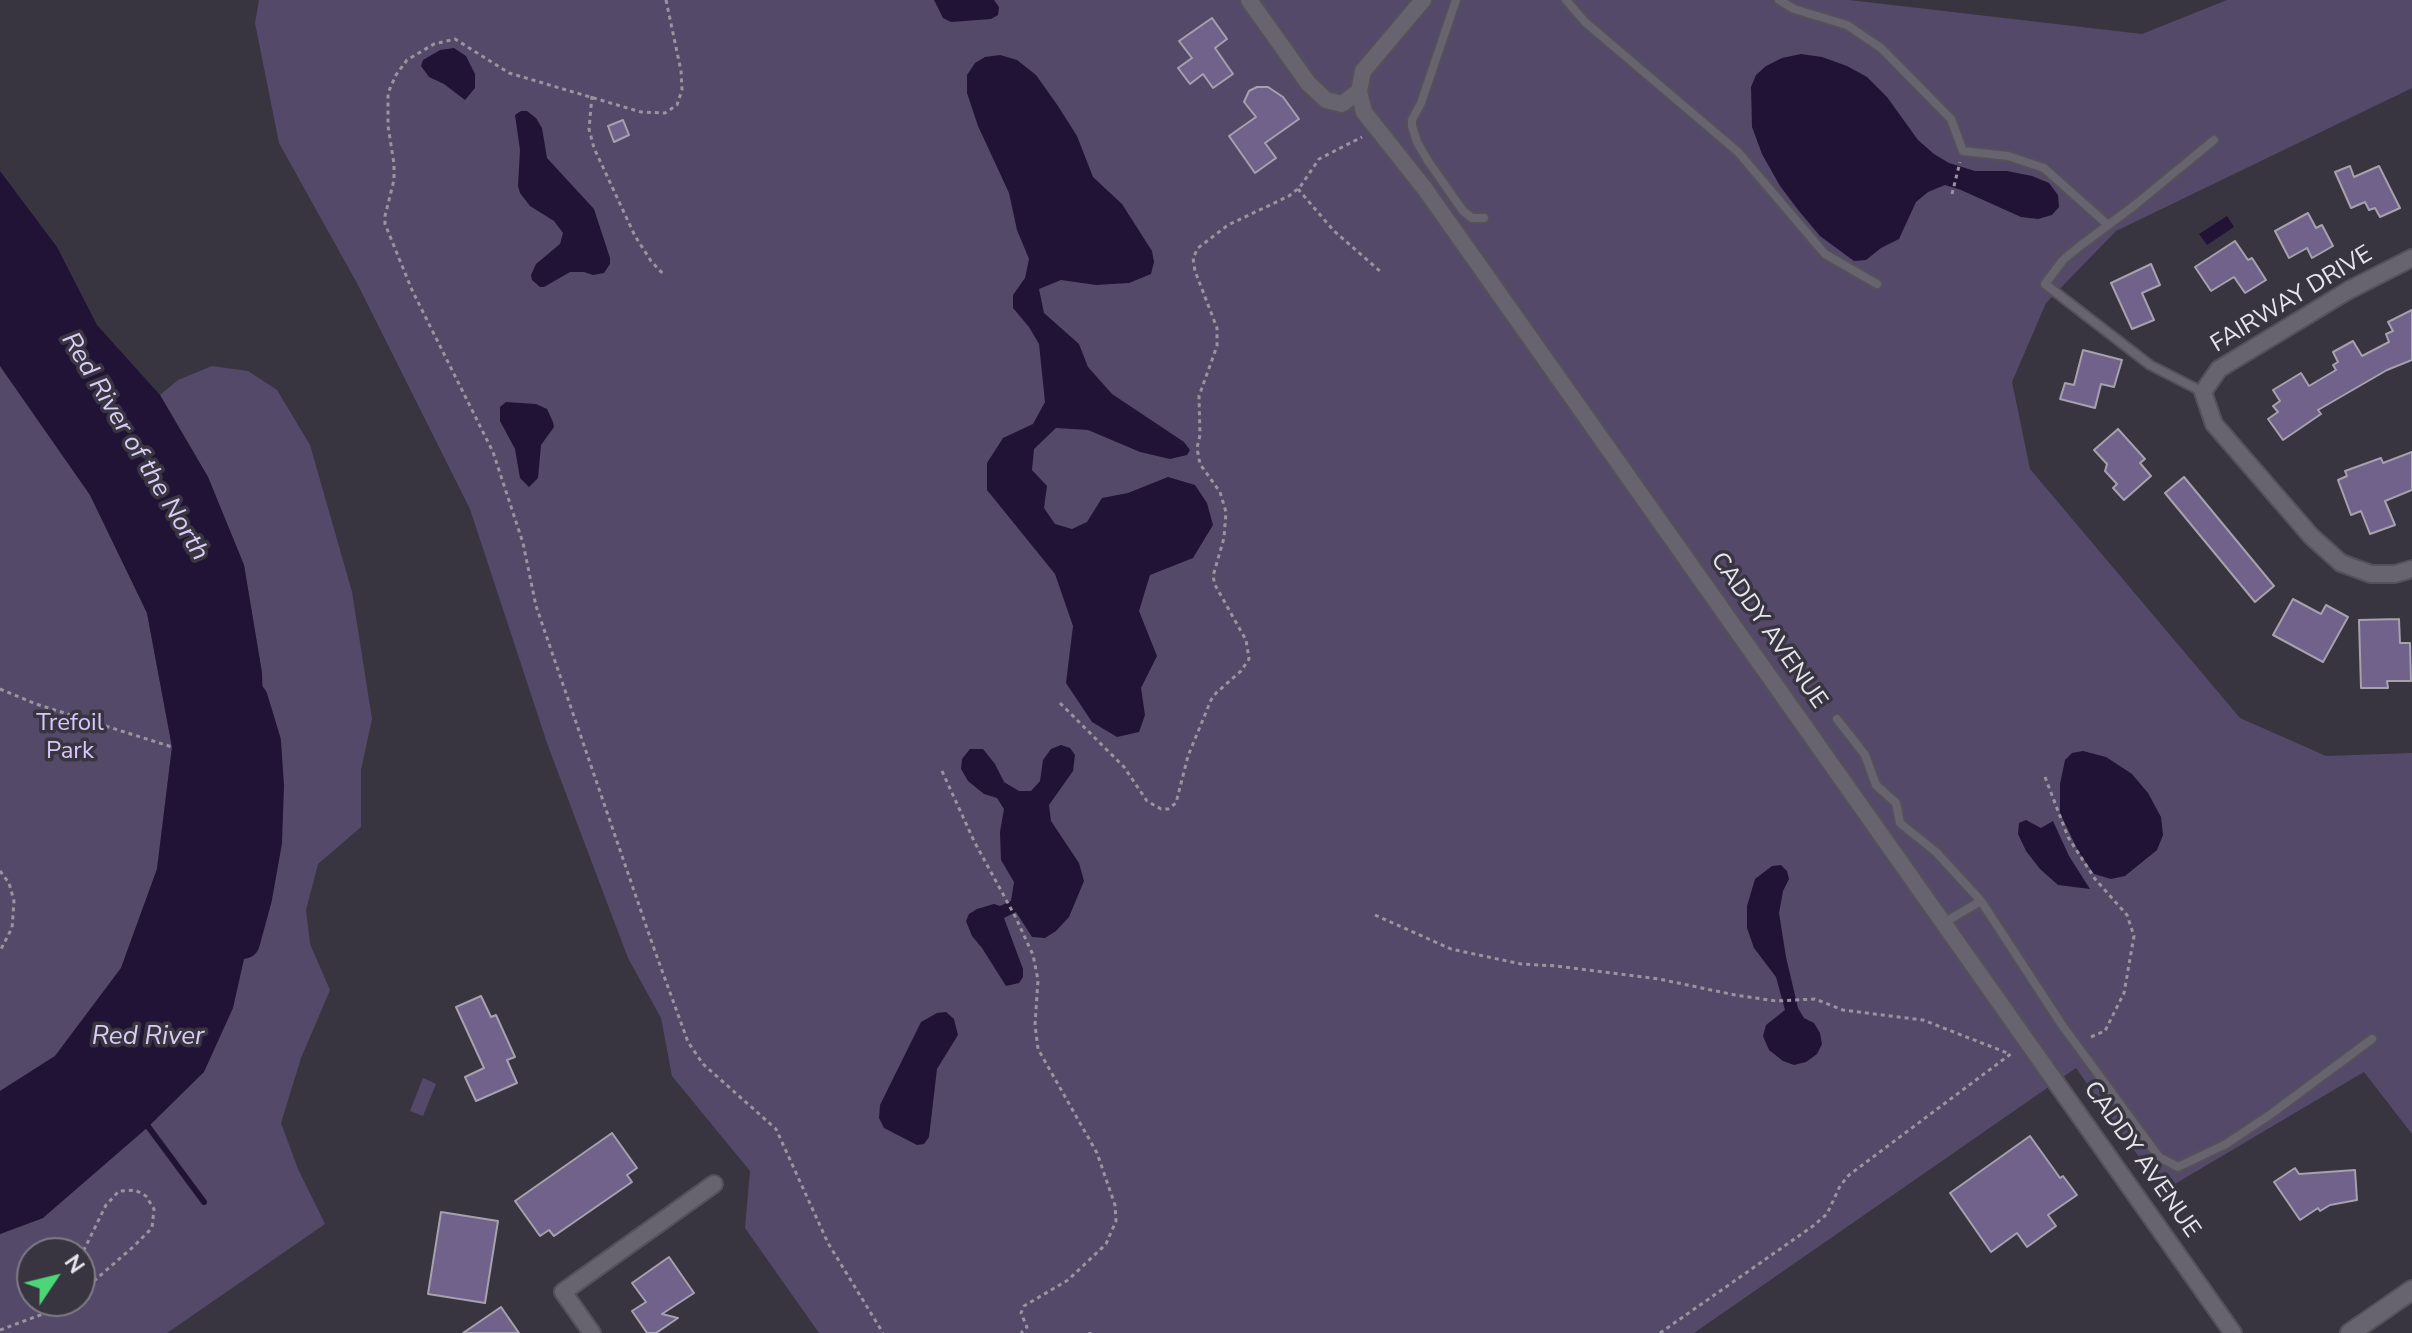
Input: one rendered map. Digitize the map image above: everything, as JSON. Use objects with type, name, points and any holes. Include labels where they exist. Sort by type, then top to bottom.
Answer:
[{"type":"street","points":[[1249,0],[1308,83],[1326,100],[1342,104],[1359,91],[1363,71],[1423,0]]},
{"type":"street","name":"CADDY AVENUE","points":[[1359,91],[1364,112],[1434,202],[2233,1333]]},
{"type":"street","name":"FAIRWAY DRIVE","points":[[2203,392],[2219,369],[2349,290],[2412,258]]},
{"type":"street","points":[[2203,392],[2214,424],[2311,536],[2341,563],[2371,574],[2395,574],[2412,569]]},
{"type":"street","points":[[592,1333],[563,1292],[714,1184]]},
{"type":"street","points":[[2357,1331],[2412,1290]]},
{"type":"lane","points":[[1456,0],[1412,126],[1428,161],[1463,211],[1472,218],[1484,218]]},
{"type":"lane","points":[[1566,0],[1585,22],[1738,152],[1825,254],[1877,284]]},
{"type":"lane","points":[[1779,0],[1794,9],[1847,25],[1881,48],[1951,119],[1963,151],[2008,156],[2044,168],[2108,225]]},
{"type":"lane","points":[[2203,392],[2150,365],[2045,284],[2063,260],[2214,140]]},
{"type":"lane","points":[[1837,719],[1865,755],[1876,785],[1896,803],[1900,823],[1936,852],[1981,901],[2062,1025],[2159,1157],[2178,1167],[2226,1144],[2372,1039]]},
{"type":"lane","points":[[1945,922],[1981,901]]},
{"type":"path","points":[[666,0],[682,90],[672,110],[657,114],[509,73],[455,39],[443,40],[418,52],[401,68],[388,93],[394,180],[385,216],[388,235],[493,452],[523,543],[536,606],[688,1042],[703,1064],[776,1129],[828,1243],[883,1333]]},
{"type":"path","points":[[592,96],[589,129],[594,148],[635,236],[665,276]]},
{"type":"path","points":[[1060,703],[1124,767],[1147,801],[1161,809],[1168,809],[1178,799],[1188,756],[1211,700],[1248,664],[1249,652],[1246,640],[1213,576],[1224,538],[1226,512],[1220,492],[1200,464],[1197,448],[1200,435],[1199,396],[1217,346],[1217,328],[1192,263],[1198,248],[1228,225],[1289,196],[1298,189],[1319,159],[1377,126]]},
{"type":"path","points":[[1952,194],[1963,151]]},
{"type":"path","points":[[1298,189],[1334,231],[1381,272]]},
{"type":"path","points":[[0,689],[36,704],[172,747]]},
{"type":"path","points":[[942,771],[1033,955],[1038,1049],[1097,1153],[1108,1177],[1116,1214],[1106,1244],[1093,1258],[1056,1288],[1024,1306],[1021,1313],[1027,1327],[1021,1333]]},
{"type":"path","points":[[2045,777],[2068,837],[2095,879],[2127,915],[2134,936],[2124,993],[2105,1031],[2089,1038],[2062,1025]]},
{"type":"path","points":[[0,871],[9,883],[14,901],[12,928],[0,951]]},
{"type":"path","points":[[1375,915],[1451,949],[1521,964],[1659,979],[1776,1001],[1806,997],[1843,1010],[1923,1020],[2010,1054]]},
{"type":"path","points":[[1660,1333],[1813,1226],[1827,1214],[1840,1186],[1849,1175],[2010,1054],[2030,1043]]},
{"type":"path","points":[[90,1237],[106,1205],[119,1191],[135,1190],[146,1196],[154,1209],[152,1228],[96,1279]]},
{"type":"path","points":[[0,1330],[35,1317]]},
{"type":"green space","points":[[259,0],[1849,0],[2142,34],[2227,0],[2412,0],[2412,88],[2116,231],[2046,303],[2012,382],[2030,469],[2240,718],[2326,756],[2412,753],[2412,1134],[2364,1072],[2163,1191],[2076,1068],[1694,1333],[819,1333],[745,1228],[750,1171],[672,1076],[661,1018],[628,958],[583,839],[547,743],[470,509],[358,285],[279,143],[255,23]]},
{"type":"green space","name":"Trefoil Park","points":[[0,366],[90,495],[147,613],[172,747],[157,869],[121,968],[55,1056],[0,1091]]},
{"type":"green space","points":[[212,366],[248,371],[277,390],[310,445],[352,592],[372,719],[361,770],[361,827],[318,864],[306,910],[310,944],[330,990],[301,1058],[281,1123],[298,1169],[325,1224],[167,1333],[0,1333],[0,1234],[43,1218],[253,919],[265,794],[262,673],[244,565],[208,477],[160,395],[178,380]]},
{"type":"green space","points":[[423,1078],[436,1084],[423,1116],[410,1111]]},
{"type":"water","points":[[934,0],[994,0],[999,7],[998,15],[991,19],[951,22],[943,18]]},
{"type":"water","points":[[454,48],[466,56],[475,74],[475,88],[465,100],[429,77],[421,66],[423,60],[440,50]]},
{"type":"water","points":[[1801,54],[1822,57],[1867,77],[1887,97],[1918,140],[1949,163],[1975,171],[2007,171],[2032,176],[2049,183],[2058,195],[2059,207],[2052,215],[2038,219],[2021,217],[1945,185],[1928,192],[1916,202],[1899,239],[1866,260],[1854,261],[1820,236],[1799,211],[1762,154],[1752,127],[1751,87],[1756,75],[1782,58]]},
{"type":"water","points":[[1000,55],[1017,60],[1036,75],[1077,136],[1093,177],[1122,204],[1152,251],[1154,262],[1151,274],[1129,283],[1096,285],[1061,280],[1039,289],[1044,313],[1079,344],[1088,367],[1112,394],[1184,442],[1190,450],[1187,455],[1170,459],[1140,452],[1088,430],[1056,428],[1034,449],[1032,470],[1047,486],[1044,508],[1055,524],[1072,529],[1087,522],[1102,498],[1128,493],[1168,477],[1195,485],[1207,503],[1213,525],[1193,558],[1150,575],[1139,611],[1157,656],[1141,688],[1145,715],[1139,732],[1117,737],[1092,722],[1066,683],[1073,626],[1055,574],[987,490],[987,463],[1003,438],[1033,424],[1045,402],[1039,344],[1013,308],[1013,295],[1025,278],[1029,259],[1017,230],[1009,193],[978,126],[967,93],[967,75],[975,63],[985,57]]},
{"type":"water","points":[[527,111],[536,118],[542,128],[547,158],[594,209],[610,258],[604,273],[570,272],[544,287],[532,280],[536,264],[560,244],[563,233],[554,221],[530,206],[520,193],[520,150],[515,115]]},
{"type":"water","name":"Red River","points":[[0,171],[57,247],[97,325],[160,395],[208,477],[244,565],[262,673],[265,794],[253,919],[233,1008],[204,1072],[148,1127],[43,1218],[0,1234],[0,1091],[55,1056],[121,968],[157,869],[172,747],[147,613],[90,495],[0,366]]},
{"type":"water","points":[[2227,216],[2234,227],[2207,245],[2199,234]]},
{"type":"water","points":[[506,402],[536,404],[547,409],[553,422],[554,427],[541,445],[538,478],[529,487],[520,478],[515,449],[500,421],[500,407]]},
{"type":"water","points":[[1061,745],[1070,748],[1075,755],[1073,771],[1049,805],[1051,821],[1079,863],[1084,881],[1069,917],[1045,938],[1032,937],[1016,912],[1004,918],[1023,969],[1019,983],[1006,986],[972,936],[966,921],[969,914],[977,909],[1011,901],[1014,882],[1001,860],[1000,832],[1004,809],[997,798],[984,794],[968,781],[961,769],[962,759],[970,749],[983,749],[1004,782],[1019,791],[1031,791],[1040,781],[1043,760],[1051,749]]},
{"type":"water","points":[[2083,751],[2106,757],[2132,774],[2148,793],[2161,817],[2163,835],[2157,850],[2125,876],[2111,879],[2094,874],[2078,851],[2060,813],[2060,784],[2065,760],[2072,753]]},
{"type":"water","points":[[2026,820],[2041,828],[2053,821],[2069,856],[2090,889],[2058,885],[2040,869],[2018,834],[2019,823]]},
{"type":"water","points":[[1781,865],[1789,879],[1779,913],[1786,957],[1798,1008],[1804,1018],[1814,1023],[1822,1044],[1817,1054],[1806,1062],[1794,1065],[1769,1050],[1763,1036],[1766,1025],[1785,1010],[1776,977],[1754,948],[1747,928],[1747,906],[1755,879],[1772,866]]},
{"type":"water","points":[[946,1012],[954,1019],[958,1035],[937,1069],[929,1137],[924,1144],[917,1145],[884,1128],[879,1118],[880,1105],[921,1022],[937,1013]]},
{"type":"building","points":[[1212,18],[1227,39],[1215,48],[1233,74],[1213,88],[1203,74],[1190,84],[1178,68],[1192,58],[1179,41]]},
{"type":"building","points":[[1268,87],[1283,97],[1299,119],[1265,143],[1276,158],[1255,173],[1229,136],[1256,117],[1244,102],[1249,91]]},
{"type":"building","points":[[623,120],[629,135],[614,142],[608,126]]},
{"type":"building","points":[[2350,166],[2354,177],[2379,166],[2400,208],[2380,217],[2375,208],[2369,210],[2365,202],[2351,208],[2335,172]]},
{"type":"building","points":[[2308,213],[2316,228],[2322,225],[2333,246],[2312,258],[2307,248],[2289,258],[2275,231]]},
{"type":"building","points":[[2235,241],[2248,260],[2252,258],[2266,280],[2245,293],[2234,277],[2211,291],[2195,267]]},
{"type":"building","points":[[2151,264],[2160,285],[2142,293],[2154,320],[2132,329],[2111,283]]},
{"type":"building","points":[[2412,310],[2412,360],[2387,370],[2318,410],[2321,414],[2283,440],[2268,419],[2278,412],[2273,406],[2280,401],[2273,390],[2301,373],[2309,386],[2336,370],[2333,365],[2338,362],[2333,352],[2353,341],[2362,356],[2389,342],[2386,334],[2393,331],[2388,322]]},
{"type":"building","points":[[2083,350],[2122,360],[2114,387],[2101,384],[2095,408],[2060,399],[2065,383],[2074,385]]},
{"type":"building","points":[[2118,429],[2145,459],[2140,463],[2151,476],[2124,500],[2113,488],[2117,484],[2105,471],[2107,464],[2094,450]]},
{"type":"building","points":[[2412,452],[2412,490],[2385,501],[2395,525],[2370,534],[2361,511],[2351,515],[2338,480],[2347,476],[2345,471],[2381,458],[2383,463]]},
{"type":"building","points":[[2184,477],[2274,586],[2255,602],[2165,493]]},
{"type":"building","points":[[2293,599],[2321,614],[2326,605],[2348,617],[2323,662],[2273,635]]},
{"type":"building","points":[[2399,619],[2400,643],[2410,643],[2411,681],[2387,681],[2388,688],[2361,688],[2359,620]]},
{"type":"building","points":[[481,996],[491,1017],[496,1015],[515,1057],[507,1060],[517,1083],[476,1101],[465,1077],[484,1068],[456,1007]]},
{"type":"building","points":[[612,1133],[637,1168],[627,1175],[632,1182],[554,1236],[549,1230],[540,1236],[515,1201]]},
{"type":"building","points":[[2030,1136],[2060,1178],[2063,1176],[2077,1195],[2048,1215],[2056,1226],[2027,1247],[2017,1233],[1991,1252],[1950,1193]]},
{"type":"building","points":[[2295,1168],[2299,1174],[2355,1170],[2357,1200],[2330,1205],[2320,1211],[2318,1208],[2300,1220],[2274,1182]]},
{"type":"building","points":[[441,1212],[498,1221],[485,1303],[428,1294]]},
{"type":"building","points":[[669,1257],[694,1293],[662,1314],[678,1318],[656,1333],[647,1333],[632,1311],[646,1302],[632,1283]]},
{"type":"building","points":[[501,1307],[519,1333],[463,1333]]},
{"type":"waterway","name":"Red River of the North","points":[[243,942],[265,842],[267,786],[264,742],[251,699]]},
{"type":"waterway","points":[[144,1121],[204,1202]]}]
